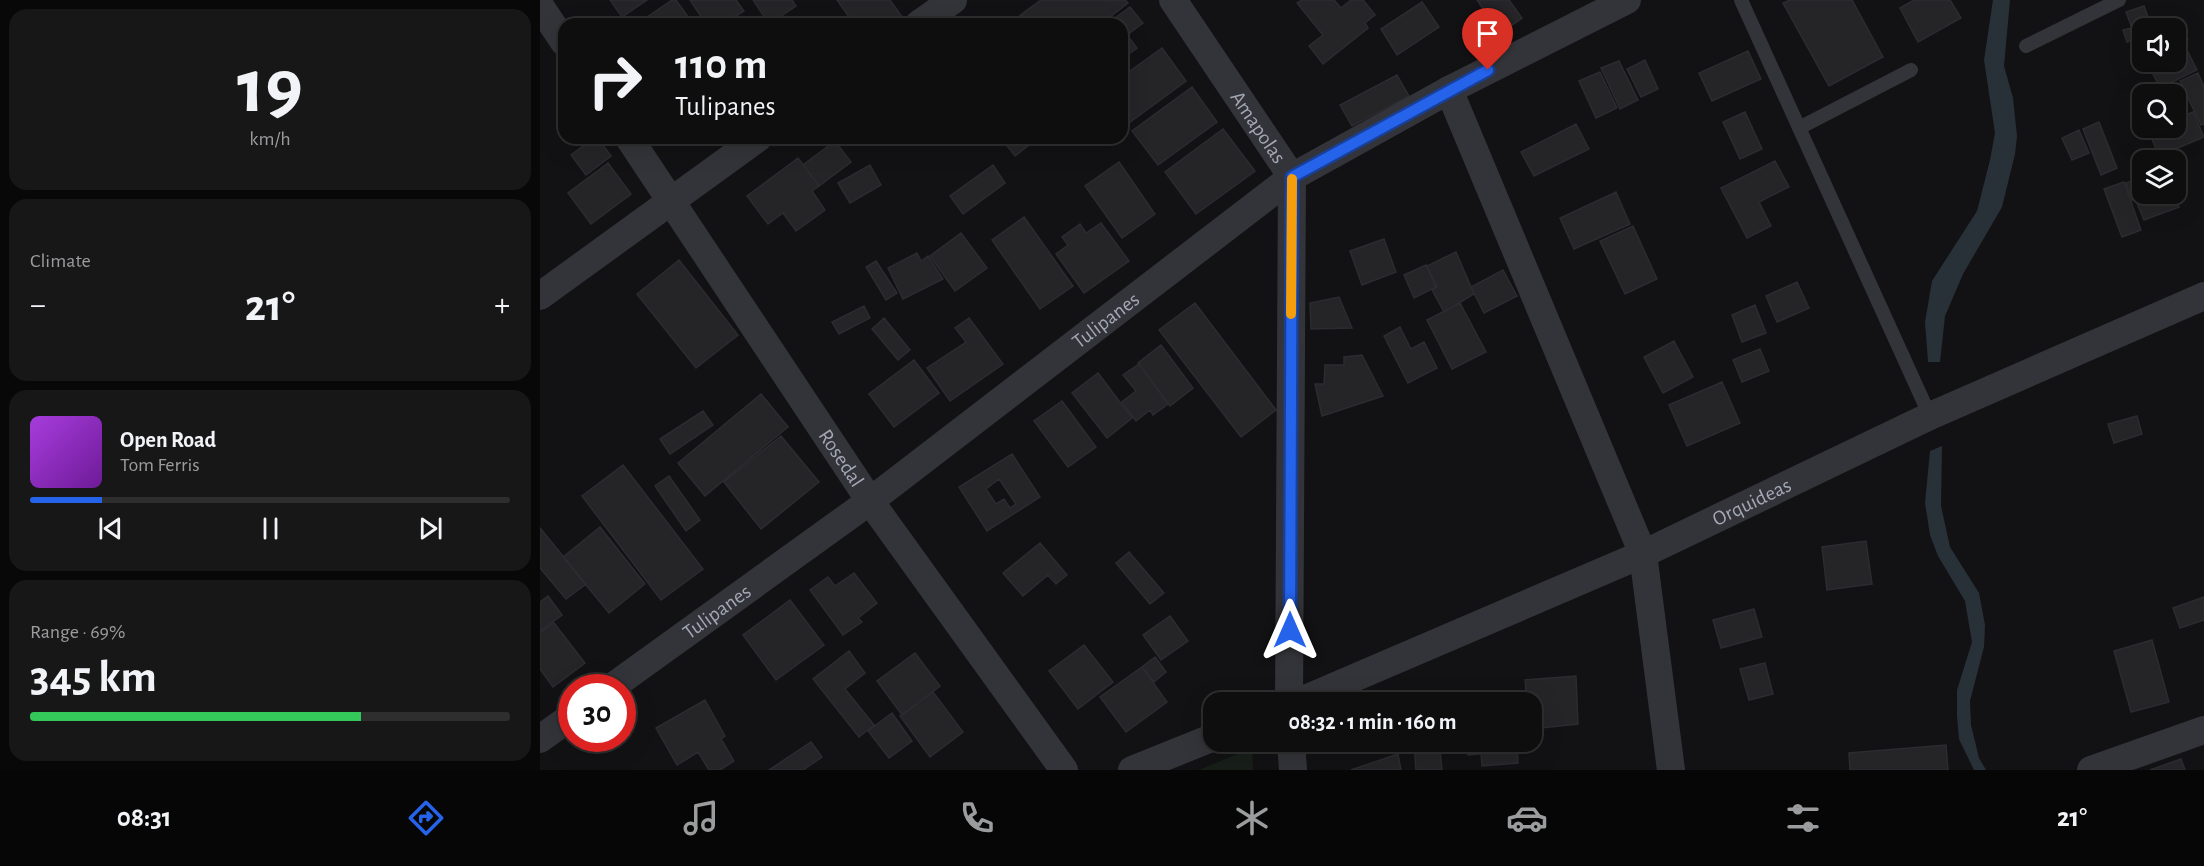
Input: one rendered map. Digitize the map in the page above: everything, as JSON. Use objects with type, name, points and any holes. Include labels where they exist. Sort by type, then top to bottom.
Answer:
[{"type":"street","points":[[928,18],[953,0]]},
{"type":"street","name":"Amapolas","points":[[1173,0],[1292,177],[1289,692]]},
{"type":"street","name":"Tulipanes","points":[[630,674],[870,501],[1292,177],[1449,90],[1627,0]]},
{"type":"street","points":[[540,6],[558,33]]},
{"type":"street","points":[[1449,90],[1643,554],[1671,770]]},
{"type":"street","name":"Rosedal","points":[[633,144],[870,501],[1064,770]]},
{"type":"street","points":[[540,296],[750,144]]},
{"type":"street","name":"Orquideas","points":[[1321,692],[1643,554],[1930,416],[2204,296]]},
{"type":"street","points":[[540,739],[558,726]]},
{"type":"street","points":[[2091,770],[2204,730]]},
{"type":"street","points":[[1132,770],[1203,741]]},
{"type":"street","points":[[1292,752],[1293,770]]},
{"type":"lane","points":[[1741,0],[1930,416]]},
{"type":"lane","points":[[2026,46],[2120,0]]},
{"type":"lane","points":[[1799,128],[1911,70]]},
{"type":"shaded area","points":[[1993,0],[2010,0],[2004,66],[2013,98],[2017,136],[2015,154],[2002,207],[1963,274],[1945,316],[1940,362],[1928,362],[1925,322],[1932,281],[1977,211],[1995,133],[1984,60]]},
{"type":"shaded area","points":[[1942,446],[1941,506],[1950,547],[1979,593],[1985,625],[1984,647],[1970,701],[1971,725],[1979,758],[1986,770],[1974,770],[1959,739],[1957,690],[1972,642],[1965,601],[1938,556],[1930,535],[1925,503],[1930,451]]},
{"type":"shaded area","points":[[1242,752],[1252,752],[1253,770],[1199,770]]},
{"type":"building","points":[[610,0],[647,0],[622,17]]},
{"type":"building","points":[[672,0],[676,0],[689,18],[646,18]]},
{"type":"building","points":[[690,0],[736,0],[744,11],[733,18],[702,18]]},
{"type":"building","points":[[753,0],[792,0],[796,6],[778,18],[765,18]]},
{"type":"building","points":[[837,0],[890,0],[903,18],[850,18]]},
{"type":"building","points":[[1041,0],[1125,0],[1128,3],[1109,18],[1025,18],[1022,14]]},
{"type":"building","points":[[1302,0],[1334,0],[1341,8],[1351,0],[1363,0],[1375,15],[1365,23],[1368,28],[1323,64],[1309,46],[1323,35],[1297,3]]},
{"type":"building","points":[[1477,0],[1509,0],[1522,18],[1500,34]]},
{"type":"building","points":[[1790,0],[1852,0],[1883,57],[1829,86],[1783,3]]},
{"type":"building","points":[[1914,0],[1950,0],[1961,18],[1918,42],[1900,8]]},
{"type":"building","points":[[1422,2],[1439,27],[1397,55],[1381,29]]},
{"type":"building","points":[[2144,6],[2148,18],[2132,18],[2132,28],[2126,12]]},
{"type":"building","points":[[1130,7],[1143,23],[1128,34],[1128,18],[1115,18]]},
{"type":"building","points":[[2132,28],[2132,40],[2127,42],[2123,30]]},
{"type":"building","points":[[1128,36],[1137,48],[1128,55]]},
{"type":"building","points":[[1162,48],[1186,81],[1128,124],[1128,73]]},
{"type":"building","points":[[2186,48],[2197,70],[2168,84],[2158,84],[2152,72],[2186,72]]},
{"type":"building","points":[[1748,51],[1761,79],[1712,101],[1699,73]]},
{"type":"building","points":[[1645,60],[1658,89],[1641,97],[1627,69]]},
{"type":"building","points":[[1619,61],[1638,100],[1620,109],[1601,68]]},
{"type":"building","points":[[1600,72],[1617,108],[1596,118],[1579,81]]},
{"type":"building","points":[[2198,73],[2204,87],[2204,124],[2201,125],[2186,94],[2186,84],[2181,84],[2180,81]]},
{"type":"building","points":[[1397,75],[1409,96],[1352,126],[1340,105]]},
{"type":"building","points":[[1192,87],[1217,122],[1158,165],[1132,131]]},
{"type":"building","points":[[1745,112],[1762,149],[1740,159],[1723,122]]},
{"type":"building","points":[[2193,112],[2204,137],[2173,150],[2156,150],[2151,138],[2186,138],[2186,115]]},
{"type":"building","points":[[2099,122],[2117,168],[2101,175],[2083,129]]},
{"type":"building","points":[[1576,124],[1589,149],[1534,176],[1521,152]]},
{"type":"building","points":[[1223,129],[1255,171],[1196,214],[1165,172]]},
{"type":"building","points":[[2079,130],[2089,153],[2072,160],[2062,138]]},
{"type":"building","points":[[586,144],[602,144],[611,156],[586,175],[571,155]]},
{"type":"building","points":[[831,144],[837,144],[851,162],[819,186],[803,165]]},
{"type":"building","points":[[1006,144],[1030,144],[1015,156]]},
{"type":"building","points":[[798,158],[819,186],[812,191],[825,210],[796,231],[783,213],[768,224],[747,196]]},
{"type":"building","points":[[1775,161],[1789,187],[1759,202],[1771,226],[1747,238],[1721,188]]},
{"type":"building","points":[[1119,162],[1155,214],[1122,238],[1085,186]]},
{"type":"building","points":[[608,163],[631,194],[591,224],[568,193]]},
{"type":"building","points":[[870,165],[881,185],[850,203],[838,183]]},
{"type":"building","points":[[993,165],[1005,183],[963,214],[950,196]]},
{"type":"building","points":[[2132,181],[2132,200],[2126,183]]},
{"type":"building","points":[[2124,182],[2141,230],[2122,237],[2104,189]]},
{"type":"building","points":[[1616,192],[1630,224],[1574,249],[1560,218]]},
{"type":"building","points":[[2137,204],[2178,204],[2179,207],[2144,220]]},
{"type":"building","points":[[1024,217],[1073,286],[1040,309],[992,240]]},
{"type":"building","points":[[1101,223],[1129,261],[1084,293],[1056,254],[1068,245],[1062,237],[1080,224],[1086,233]]},
{"type":"building","points":[[1633,226],[1657,279],[1625,294],[1600,241]]},
{"type":"building","points":[[961,233],[987,268],[955,291],[930,256]]},
{"type":"building","points":[[1384,239],[1396,272],[1362,285],[1350,251]]},
{"type":"building","points":[[1456,252],[1474,294],[1444,312],[1432,290],[1437,287],[1427,266]]},
{"type":"building","points":[[917,253],[921,261],[928,256],[943,279],[903,299],[888,268]]},
{"type":"building","points":[[679,260],[738,335],[696,368],[637,294]]},
{"type":"building","points":[[876,261],[897,293],[886,300],[866,267]]},
{"type":"building","points":[[1426,265],[1436,287],[1414,298],[1404,275]]},
{"type":"building","points":[[1503,270],[1517,296],[1484,313],[1471,287]]},
{"type":"building","points":[[1797,282],[1809,308],[1777,322],[1766,296]]},
{"type":"building","points":[[1339,297],[1352,328],[1311,329],[1310,303]]},
{"type":"building","points":[[1195,303],[1276,410],[1241,437],[1159,330]]},
{"type":"building","points":[[1460,303],[1486,352],[1452,369],[1427,320]]},
{"type":"building","points":[[1755,305],[1766,333],[1742,342],[1732,315]]},
{"type":"building","points":[[864,306],[870,318],[839,334],[832,322]]},
{"type":"building","points":[[884,318],[910,350],[898,360],[872,329]]},
{"type":"building","points":[[969,318],[1003,364],[950,401],[927,368],[966,342],[955,328]]},
{"type":"building","points":[[1400,327],[1411,349],[1424,342],[1437,368],[1408,383],[1384,336]]},
{"type":"building","points":[[1674,341],[1693,377],[1663,393],[1644,357]]},
{"type":"building","points":[[1161,345],[1193,388],[1170,406],[1138,363]]},
{"type":"building","points":[[1760,349],[1769,371],[1742,382],[1733,360]]},
{"type":"building","points":[[1362,355],[1383,396],[1322,416],[1315,384],[1324,384],[1325,365],[1344,365],[1344,357]]},
{"type":"building","points":[[914,360],[939,393],[894,427],[869,394]]},
{"type":"building","points":[[1139,364],[1168,404],[1153,415],[1150,410],[1136,421],[1122,402],[1136,391],[1123,375]]},
{"type":"building","points":[[1098,373],[1132,418],[1107,438],[1072,393]]},
{"type":"building","points":[[1722,382],[1740,423],[1687,446],[1669,405]]},
{"type":"building","points":[[761,394],[788,427],[705,496],[678,463]]},
{"type":"building","points":[[1062,401],[1096,447],[1068,467],[1034,421]]},
{"type":"building","points":[[703,411],[713,425],[670,454],[660,439]]},
{"type":"building","points":[[2137,416],[2142,434],[2114,443],[2108,424]]},
{"type":"building","points":[[781,436],[819,482],[761,529],[724,482]]},
{"type":"building","points":[[1012,454],[1040,497],[987,531],[959,487]],"holes":[[[999,479],[1016,504],[1010,508],[1004,499],[996,504],[986,489]]]},
{"type":"building","points":[[623,465],[703,569],[661,600],[582,496]]},
{"type":"building","points":[[669,476],[700,520],[686,531],[655,486]]},
{"type":"building","points":[[600,527],[645,584],[609,613],[563,557]]},
{"type":"building","points":[[540,528],[586,584],[566,599],[540,568]]},
{"type":"building","points":[[1866,541],[1872,584],[1827,590],[1822,547]]},
{"type":"building","points":[[1040,543],[1067,575],[1056,584],[1048,575],[1023,596],[1003,573]]},
{"type":"building","points":[[1129,552],[1164,593],[1150,604],[1116,563]]},
{"type":"building","points":[[854,573],[877,603],[858,618],[862,622],[843,635],[810,590],[828,577],[835,586]]},
{"type":"building","points":[[548,596],[562,615],[540,631],[540,602]]},
{"type":"building","points":[[2204,597],[2204,620],[2180,628],[2173,608]]},
{"type":"building","points":[[790,600],[824,645],[776,680],[743,635]]},
{"type":"building","points":[[1754,609],[1762,637],[1721,648],[1713,620]]},
{"type":"building","points":[[1170,616],[1188,641],[1161,660],[1143,635]]},
{"type":"building","points":[[554,623],[585,663],[570,674],[558,674],[558,683],[553,687],[540,669],[540,633]]},
{"type":"building","points":[[2152,640],[2169,702],[2131,712],[2114,651]]},
{"type":"building","points":[[1084,645],[1113,682],[1078,709],[1049,671]]},
{"type":"building","points":[[849,651],[865,673],[845,689],[874,725],[859,737],[813,679]]},
{"type":"building","points":[[915,653],[940,686],[902,715],[877,681]]},
{"type":"building","points":[[1155,657],[1166,672],[1154,682],[1142,667]]},
{"type":"building","points":[[1765,663],[1773,694],[1749,700],[1740,669]]},
{"type":"building","points":[[1142,667],[1167,702],[1126,732],[1100,697]]},
{"type":"building","points":[[1576,676],[1578,724],[1542,728],[1542,692],[1526,692],[1525,680]]},
{"type":"building","points":[[933,692],[963,732],[930,757],[900,716]]},
{"type":"building","points":[[705,700],[725,736],[721,739],[734,761],[720,770],[709,770],[698,752],[677,765],[656,728]]},
{"type":"building","points":[[892,713],[912,741],[889,758],[868,731]]},
{"type":"building","points":[[811,742],[822,757],[803,770],[769,770]]},
{"type":"building","points":[[1946,745],[1948,770],[1850,770],[1849,753]]},
{"type":"building","points":[[1415,752],[1440,752],[1442,770],[1416,770]]},
{"type":"building","points":[[1468,752],[1479,752],[1479,754],[1468,755]]},
{"type":"building","points":[[1481,752],[1517,752],[1518,763],[1482,766]]},
{"type":"building","points":[[1398,754],[1401,770],[1351,770]]},
{"type":"building","points":[[2181,759],[2185,770],[2150,770]]},
{"type":"slow traffic","points":[[1291,314],[1292,179]]},
{"type":"route","points":[[1290,630],[1292,177],[1488,70]]}]
